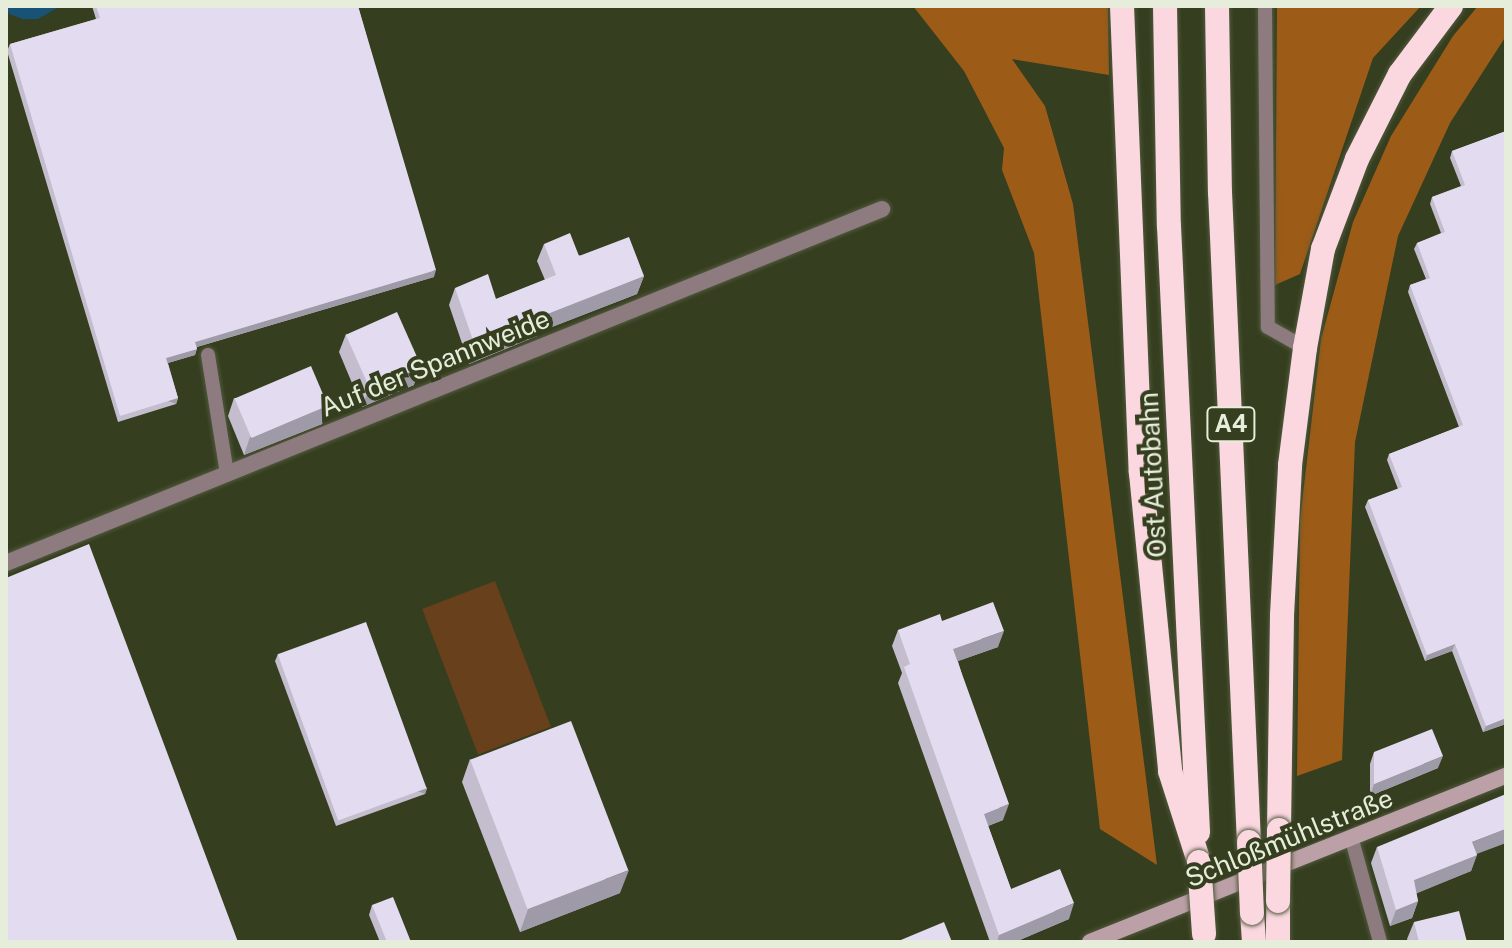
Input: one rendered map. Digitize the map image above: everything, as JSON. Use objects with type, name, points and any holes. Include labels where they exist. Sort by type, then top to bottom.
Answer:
[{"type":"highway","points":[[1122,6],[1141,473],[1170,771],[1199,862]]},
{"type":"highway","name":"Ost Autobahn","points":[[1165,6],[1170,242],[1204,938]]},
{"type":"highway","name":"A4","points":[[1217,6],[1220,192],[1254,942]]},
{"type":"highway","points":[[1278,942],[1282,615],[1287,510],[1305,348],[1323,249],[1357,159],[1400,74],[1451,6]]},
{"type":"street","name":"Auf der Spannweide","points":[[6,563],[882,209]]},
{"type":"street","name":"Schloßmühlstraße","points":[[1090,942],[1506,776]]},
{"type":"lane","points":[[1265,6],[1268,327],[1305,348]]},
{"type":"lane","points":[[208,355],[227,473]]},
{"type":"lane","points":[[1352,840],[1380,942]]},
{"type":"shaded area","points":[[913,6],[1108,6],[1109,75],[1012,59],[1045,106],[1073,204],[1157,865],[1100,829],[1034,253],[1002,170],[1004,148],[964,71]]},
{"type":"shaded area","points":[[1277,6],[1421,6],[1373,58],[1300,274],[1275,285]]},
{"type":"shaded area","points":[[1478,6],[1506,6],[1506,36],[1450,123],[1398,236],[1355,442],[1342,760],[1297,776],[1300,520],[1321,339],[1353,222],[1391,136],[1453,36]]},
{"type":"shaded area","points":[[495,581],[551,727],[478,755],[422,609]]},
{"type":"water","points":[[6,6],[61,6],[38,19],[23,19],[9,14]]},
{"type":"building","points":[[96,6],[358,6],[436,270],[195,342],[197,349],[166,358],[178,398],[120,416],[10,44],[100,18]]},
{"type":"building","points":[[1506,131],[1506,718],[1486,726],[1455,644],[1427,655],[1368,500],[1402,487],[1389,454],[1463,425],[1410,285],[1430,278],[1417,243],[1445,232],[1432,197],[1465,185],[1452,151]]},
{"type":"building","points":[[570,233],[579,256],[629,237],[644,276],[475,346],[455,288],[488,274],[496,299],[556,275],[544,244]]},
{"type":"building","points":[[397,312],[421,367],[370,390],[346,335]]},
{"type":"building","points":[[311,366],[328,406],[251,438],[235,398]]},
{"type":"building","points":[[89,544],[238,942],[6,942],[6,578]]},
{"type":"building","points":[[993,602],[1004,631],[953,649],[1009,804],[984,814],[1011,889],[1060,869],[1074,903],[999,935],[904,667],[910,664],[898,630],[940,614],[942,621]]},
{"type":"building","points":[[366,622],[427,788],[338,820],[278,654]]},
{"type":"building","points":[[571,721],[628,870],[528,909],[470,760]]},
{"type":"building","points":[[1432,729],[1443,756],[1374,784],[1374,752]]},
{"type":"building","points":[[1506,794],[1506,829],[1472,842],[1477,855],[1414,880],[1418,901],[1396,910],[1377,847]]},
{"type":"building","points":[[393,897],[411,942],[387,942],[372,905]]},
{"type":"building","points":[[1459,911],[1467,942],[1419,942],[1414,922]]},
{"type":"building","points":[[944,922],[952,942],[896,942]]}]
